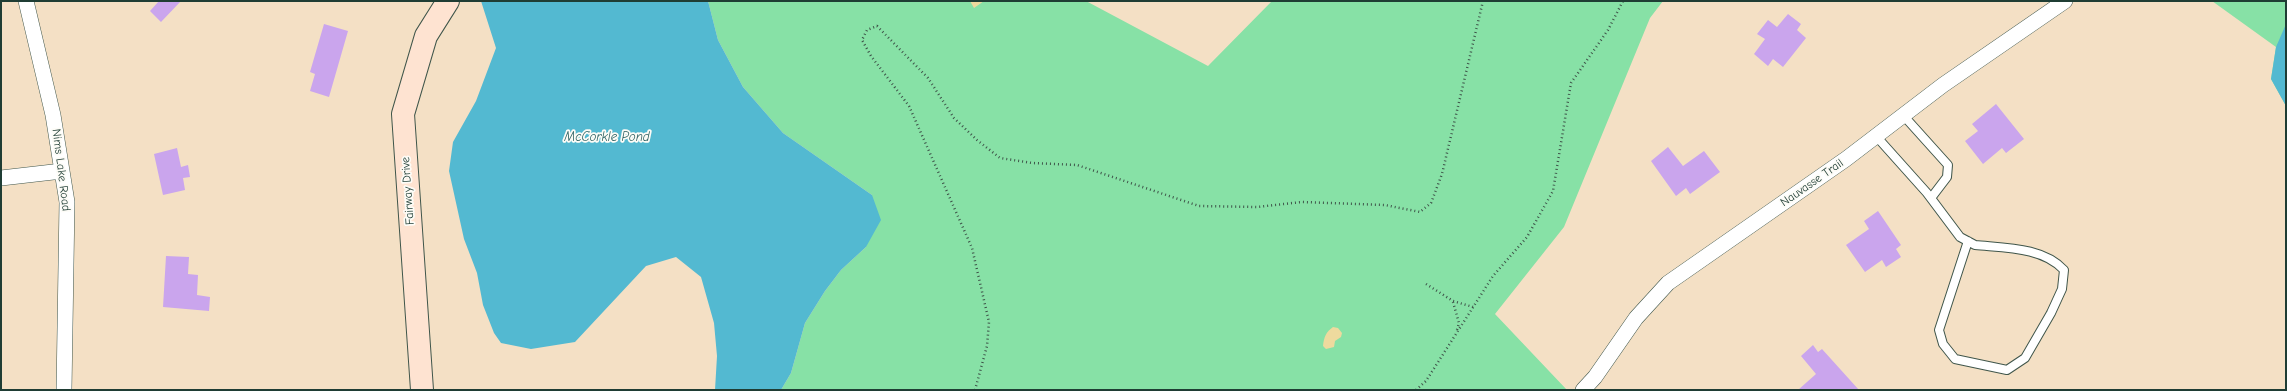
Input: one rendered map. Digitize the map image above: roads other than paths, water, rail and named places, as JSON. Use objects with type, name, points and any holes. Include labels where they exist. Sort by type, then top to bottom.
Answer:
[{"type":"street","name":"Nims Lake Road","points":[[26,1],[54,115],[67,202],[64,390]]},
{"type":"street","name":"Fairway Drive","points":[[422,390],[403,114],[426,36],[448,1]]},
{"type":"street","name":"Nauvasse Trail","points":[[1583,390],[1595,377],[1636,318],[1668,283],[1876,136],[1943,85],[2065,1]]},
{"type":"street","points":[[1,178],[62,171]]},
{"type":"lane","points":[[1903,115],[1948,165],[1947,177],[1931,198]]},
{"type":"lane","points":[[1876,136],[1931,198],[1960,237],[1968,241],[1976,245],[2034,252],[2055,260],[2064,270],[2062,289],[2051,313],[2025,358],[2007,370],[1955,360],[1942,344],[1939,330],[1968,241]]},
{"type":"water","name":"McCorkle Pond","points":[[481,1],[708,1],[718,40],[743,87],[783,133],[872,195],[881,220],[866,247],[841,270],[825,291],[805,323],[791,373],[781,390],[715,390],[717,356],[714,323],[701,277],[676,257],[646,266],[575,342],[531,349],[501,343],[494,333],[483,305],[477,273],[464,239],[449,171],[453,142],[476,101],[496,48]]},
{"type":"water","points":[[2286,24],[2286,106],[2271,79],[2276,47]]}]
